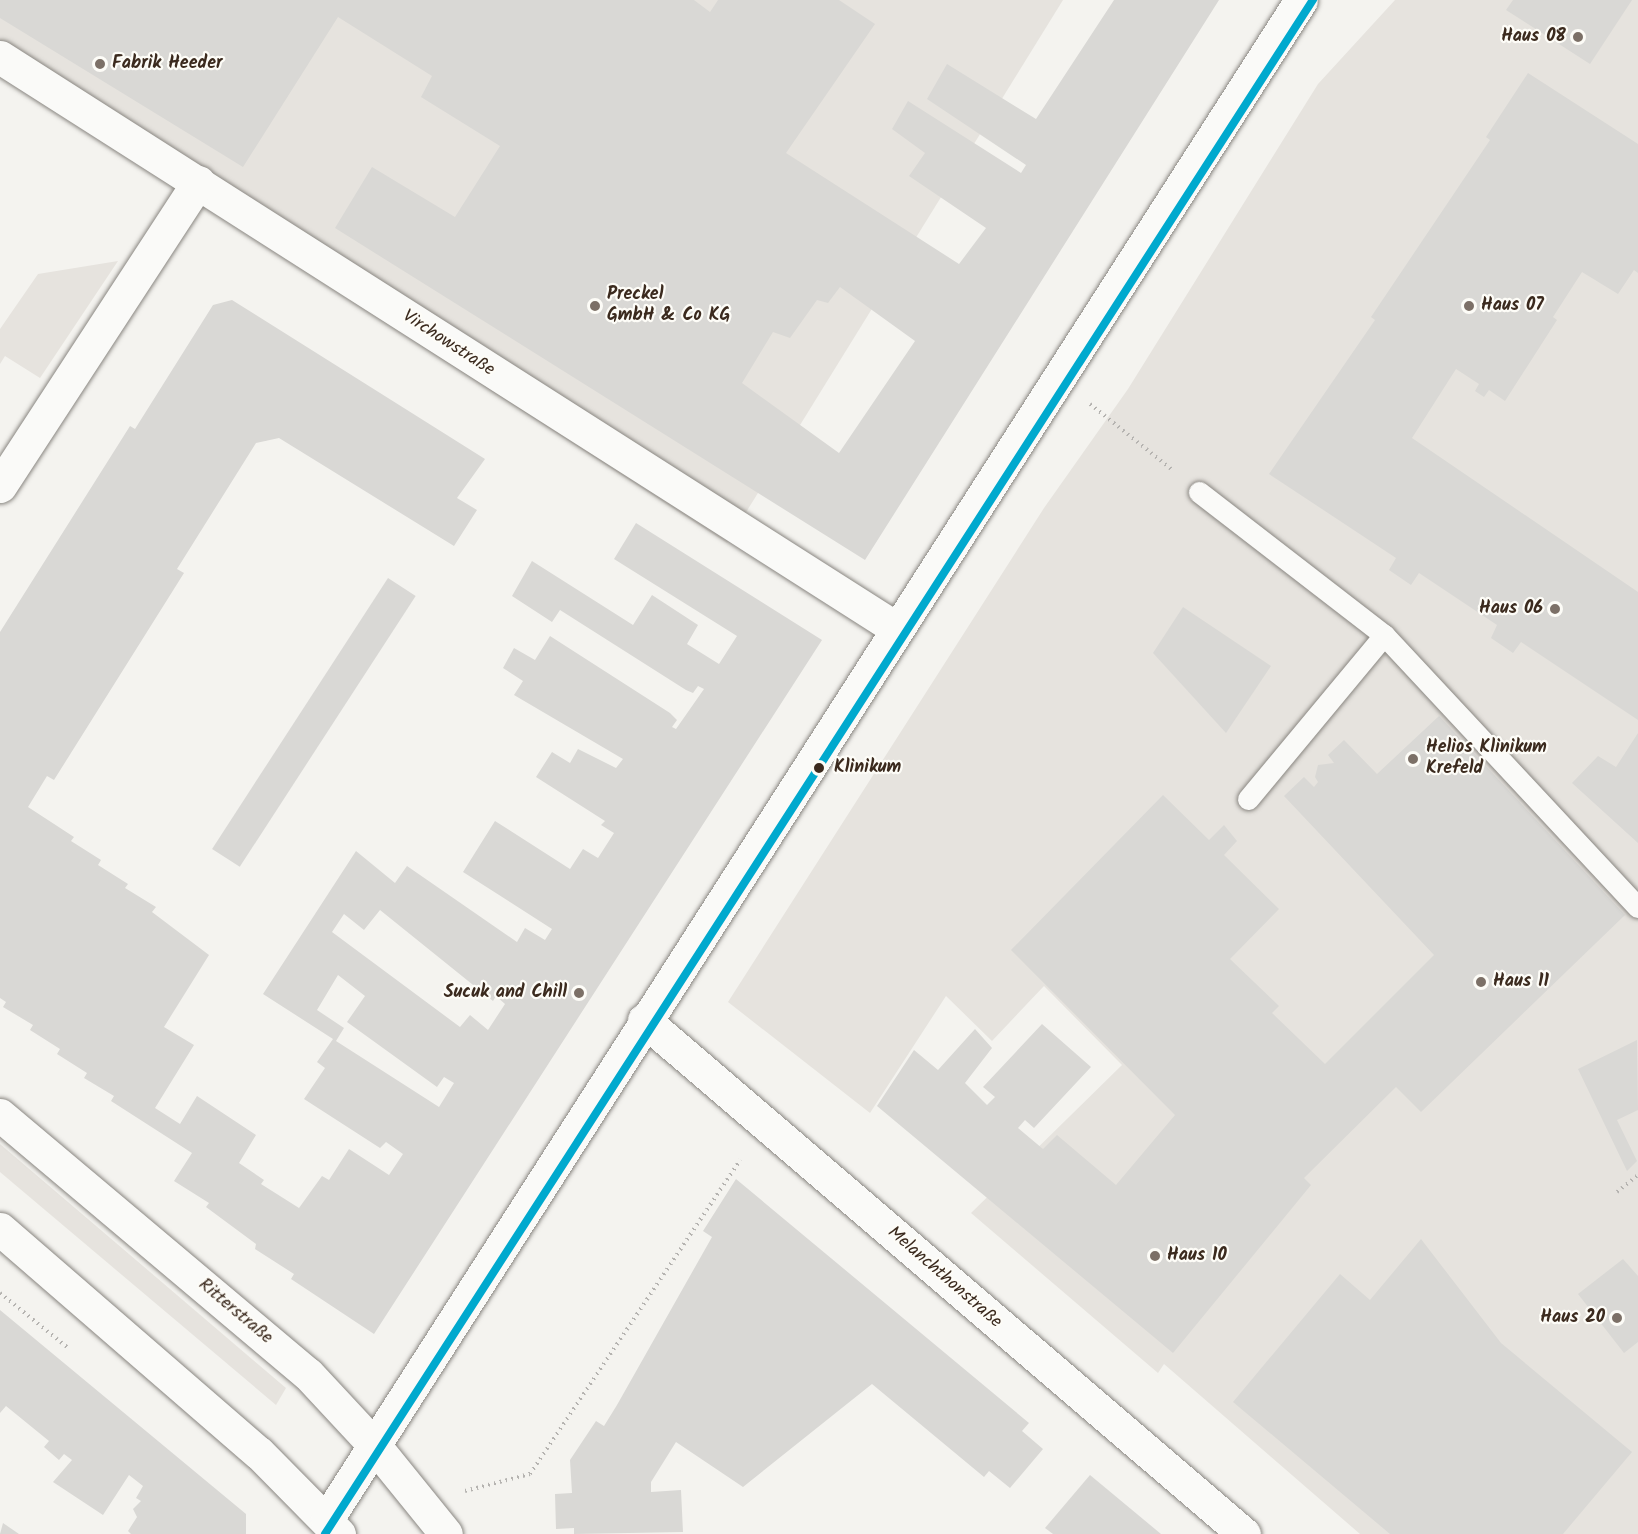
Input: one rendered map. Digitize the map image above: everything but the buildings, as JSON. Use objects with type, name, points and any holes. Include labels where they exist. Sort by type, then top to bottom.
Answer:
[{"type":"main road","points":[[0,1229],[260,1453],[333,1527],[375,1444],[644,1020],[1301,0]]},
{"type":"main road","name":"Virchowstraße","points":[[0,57],[897,629]]},
{"type":"main road","points":[[0,486],[198,182]]},
{"type":"main road","name":"Melanchthonstraße","points":[[644,1020],[1244,1534]]},
{"type":"main road","name":"Ritterstraße","points":[[0,1115],[308,1374],[375,1444],[446,1534]]},
{"type":"lane","points":[[1199,492],[1384,636],[1638,907]]},
{"type":"lane","points":[[1248,799],[1384,636]]},
{"type":"path","points":[[1058,378],[1199,492]]},
{"type":"path","points":[[466,1490],[530,1474],[764,1124]]},
{"type":"path","points":[[1617,1192],[1638,1175]]},
{"type":"shaded area","points":[[0,0],[1063,0],[727,543],[0,74]]},
{"type":"shaded area","name":"Helios Klinikum Krefeld","points":[[1395,0],[1638,0],[1638,1534],[1360,1534],[1164,1364],[1158,1373],[971,1213],[1122,1065],[1044,986],[992,1041],[946,996],[870,1113],[728,1002],[1044,508],[1128,389],[1318,84]]},
{"type":"shaded area","points":[[118,261],[40,378],[5,356],[0,364],[0,329],[38,274]]},
{"type":"shaded area","points":[[0,1144],[286,1388],[276,1405],[0,1172]]},
{"type":"transit line","points":[[325,1534],[1313,0]]},
{"type":"place","name":"Haus 08","points":[[1578,37]]},
{"type":"place","name":"Fabrik Heeder","points":[[100,64]]},
{"type":"place","name":"Preckel GmbH & Co KG","points":[[595,306]]},
{"type":"place","name":"Haus 07","points":[[1469,306]]},
{"type":"place","name":"Haus 06","points":[[1555,609]]},
{"type":"place","name":"Helios Klinikum Krefeld","points":[[1413,759]]},
{"type":"place","name":"Klinikum","points":[[819,768]]},
{"type":"place","name":"Haus 11","points":[[1481,982]]},
{"type":"place","name":"Sucuk and Chill","points":[[579,993]]},
{"type":"place","name":"Haus 10","points":[[1155,1256]]},
{"type":"place","name":"Haus 20","points":[[1617,1318]]}]
